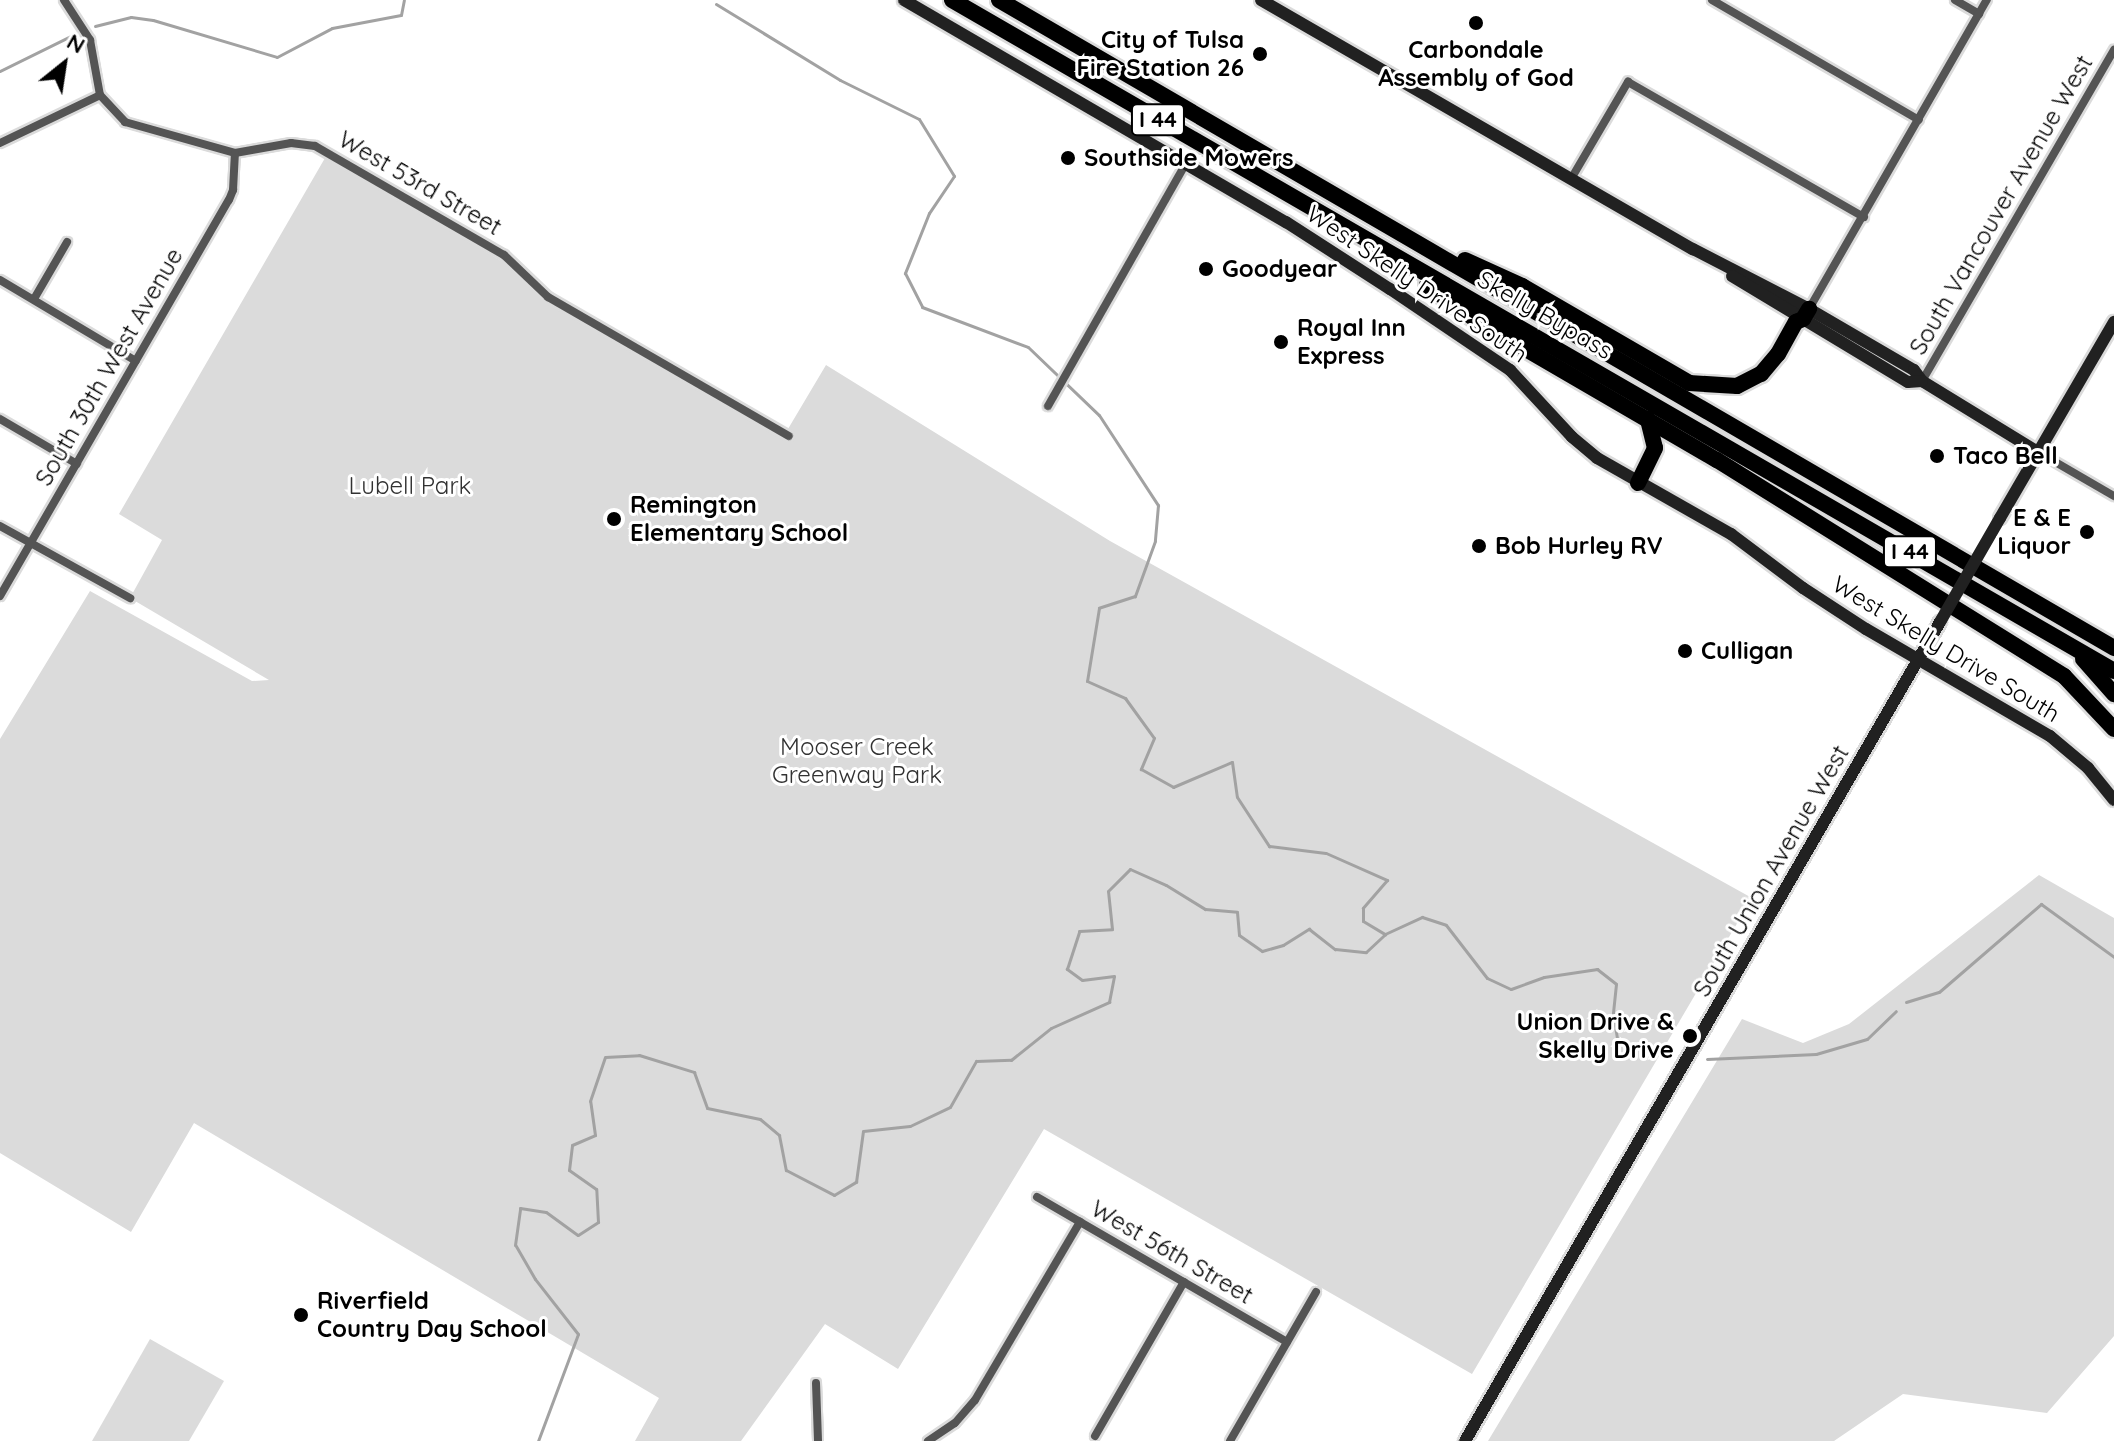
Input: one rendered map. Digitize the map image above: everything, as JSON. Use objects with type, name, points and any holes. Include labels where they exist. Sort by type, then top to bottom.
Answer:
[{"type":"highway","name":"Skelly Bypass","points":[[952,0],[2114,671]]},
{"type":"highway","name":"Skelly Bypass","points":[[999,0],[2114,648]]},
{"type":"highway","points":[[1376,220],[1522,286],[1689,383],[1737,386],[1761,374],[1778,354],[1796,322],[1806,314]]},
{"type":"highway","points":[[1365,239],[1476,320],[1648,419],[2064,676],[2114,729]]},
{"type":"highway","points":[[1638,483],[1655,448],[1648,419]]},
{"type":"highway","points":[[2071,646],[2114,694]]},
{"type":"street","points":[[0,143],[100,95],[90,40],[64,0]]},
{"type":"street","name":"West Skelly Drive South","points":[[904,0],[1286,222],[1510,370],[1590,453],[1731,534],[1803,588],[2050,736],[2088,768],[2114,800]]},
{"type":"street","points":[[1261,0],[1806,314],[1914,370],[1922,381],[2114,496]]},
{"type":"street","points":[[1712,0],[1919,120]]},
{"type":"street","points":[[1955,0],[1979,14]]},
{"type":"street","points":[[1806,314],[1987,0]]},
{"type":"street","name":"South Vancouver Avenue West","points":[[1922,381],[2114,50]]},
{"type":"street","points":[[1571,179],[1628,82],[1864,217]]},
{"type":"street","name":"West 53rd Street","points":[[100,95],[115,115],[136,127],[235,153],[291,143],[315,146],[504,255],[548,297],[789,436]]},
{"type":"street","name":"South 30th West Avenue","points":[[0,596],[232,194],[235,153]]},
{"type":"street","points":[[1048,406],[1186,163]]},
{"type":"street","points":[[34,299],[67,242]]},
{"type":"street","points":[[0,280],[136,361]]},
{"type":"street","name":"South Union Avenue West","points":[[1465,1441],[2114,322]]},
{"type":"street","points":[[0,419],[77,464]]},
{"type":"street","points":[[0,526],[130,598]]},
{"type":"street","name":"West 56th Street","points":[[1037,1197],[1287,1342]]},
{"type":"street","points":[[928,1441],[955,1423],[975,1400],[1080,1222]]},
{"type":"street","points":[[1095,1436],[1184,1282]]},
{"type":"street","points":[[1230,1441],[1316,1292]]},
{"type":"street","points":[[816,1383],[818,1441]]},
{"type":"green space","points":[[325,158],[460,236],[785,434],[826,365],[1110,541],[1752,898],[1472,1374],[1044,1129],[898,1369],[825,1324],[741,1441],[635,1441],[659,1398],[194,1123],[131,1232],[0,1153],[0,739],[90,591],[252,681],[269,680],[130,598],[162,540],[119,514]]},
{"type":"green space","points":[[2039,875],[2114,918],[2114,1336],[2047,1413],[1903,1394],[1834,1441],[1488,1441],[1742,1019],[1803,1043],[1849,1024]]},
{"type":"green space","points":[[150,1339],[224,1381],[189,1441],[92,1441]]},
{"type":"waterway","points":[[95,26],[131,17],[153,20],[277,57],[332,28],[401,15],[404,0]]},
{"type":"waterway","points":[[716,4],[840,80],[919,119],[954,176],[929,213],[905,273],[922,307],[1028,347],[1099,415],[1158,505],[1155,541],[1135,596],[1099,608],[1087,681],[1125,698],[1154,738],[1141,769],[1173,787],[1232,762],[1237,797],[1269,846],[1326,853],[1387,880],[1363,908],[1363,921],[1385,934]]},
{"type":"waterway","points":[[0,71],[77,33]]},
{"type":"waterway","points":[[538,1441],[578,1334],[535,1279],[515,1245],[520,1208],[546,1212],[578,1235],[598,1222],[596,1189],[569,1170],[572,1145],[595,1135],[590,1101],[605,1057],[639,1055],[694,1072],[707,1108],[760,1119],[779,1135],[786,1170],[834,1195],[856,1182],[863,1131],[910,1126],[950,1107],[976,1061],[1011,1060],[1051,1028],[1109,1002],[1114,976],[1082,980],[1067,969],[1079,931],[1112,929],[1108,891],[1130,869],[1166,885],[1205,909],[1237,912],[1239,935],[1262,951],[1283,945],[1309,929],[1335,949],[1366,952],[1385,934],[1422,917],[1446,925],[1487,978],[1511,989],[1544,977],[1597,969],[1616,984],[1613,1013],[1618,1043],[1670,1051]]},
{"type":"waterway","points":[[1906,1002],[1939,992],[2041,904],[2114,957]]},
{"type":"waterway","points":[[1707,1059],[1816,1054],[1867,1039],[1896,1011]]},
{"type":"place","name":"Carbondale Assembly of God","points":[[1476,23]]},
{"type":"place","name":"City of Tulsa Fire Station 26","points":[[1260,54]]},
{"type":"place","name":"Southside Mowers","points":[[1068,158]]},
{"type":"place","name":"Goodyear","points":[[1206,269]]},
{"type":"place","name":"Royal Inn Express","points":[[1281,342]]},
{"type":"place","name":"Taco Bell","points":[[1937,456]]},
{"type":"place","name":"Remington Elementary School","points":[[614,519]]},
{"type":"place","name":"E & E Liquor","points":[[2087,532]]},
{"type":"place","name":"Bob Hurley RV","points":[[1479,546]]},
{"type":"place","name":"Culligan","points":[[1685,651]]},
{"type":"place","name":"Union Drive & Skelly Drive","points":[[1690,1036]]},
{"type":"place","name":"Riverfield Country Day School","points":[[301,1315]]},
{"type":"park label","name":"Lubell Park","points":[[410,486]]},
{"type":"park label","name":"Mooser Creek Greenway Park","points":[[857,761]]}]
